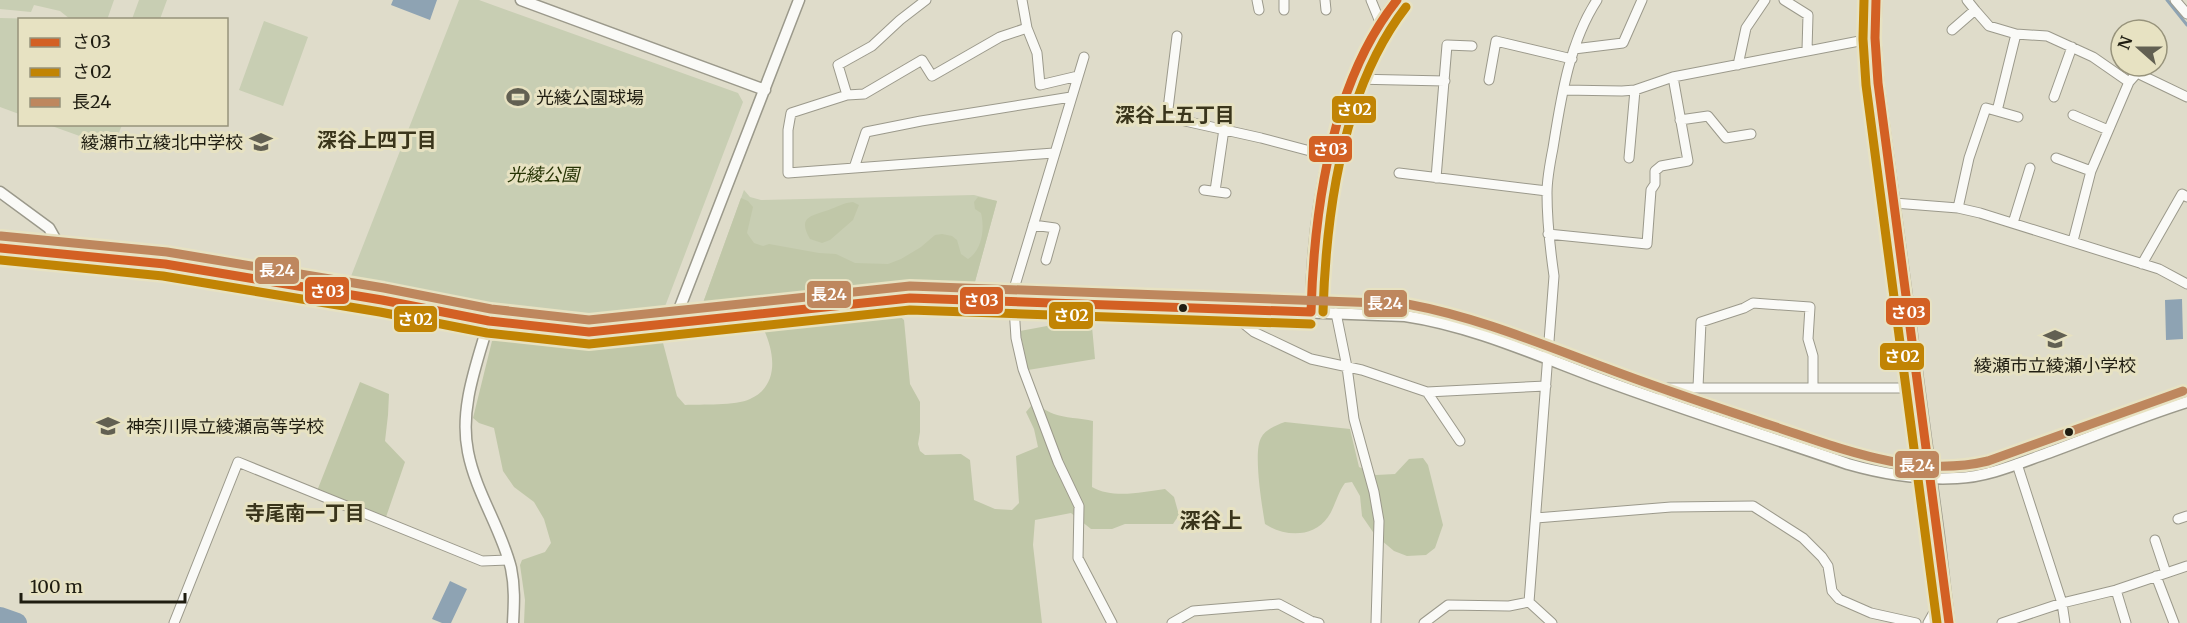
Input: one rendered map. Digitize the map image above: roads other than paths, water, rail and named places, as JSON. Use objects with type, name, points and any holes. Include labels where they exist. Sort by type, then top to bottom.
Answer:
[{"type":"street","points":[[521,0],[765,90]]},
{"type":"street","points":[[673,325],[799,0]]},
{"type":"street","points":[[847,96],[838,65],[872,46],[926,0]]},
{"type":"street","points":[[1022,0],[1027,28],[1037,54],[1040,85],[1078,76]]},
{"type":"street","points":[[1284,0],[1284,10]]},
{"type":"street","points":[[1371,0],[1380,22]]},
{"type":"street","points":[[1311,312],[1315,237],[1329,156],[1339,116],[1353,79],[1380,22],[1397,0]]},
{"type":"street","points":[[1529,602],[1554,276],[1548,234],[1547,191],[1556,128],[1573,54],[1588,14],[1597,0]]},
{"type":"street","points":[[1489,80],[1496,41],[1573,54],[1623,43],[1642,0]]},
{"type":"street","points":[[1738,65],[1746,28],[1766,0]]},
{"type":"street","points":[[1784,0],[1808,15],[1807,50]]},
{"type":"street","points":[[1876,0],[1875,38],[1878,83],[1949,623]]},
{"type":"street","points":[[1967,0],[1989,26],[2016,34],[2047,36],[2093,57],[2129,82]]},
{"type":"street","points":[[2175,0],[2187,14]]},
{"type":"street","points":[[1952,30],[1975,10]]},
{"type":"street","points":[[1027,28],[1000,37],[932,76],[922,60],[864,94],[847,96],[790,113],[788,173],[1054,153]]},
{"type":"street","points":[[1997,111],[2016,34]]},
{"type":"street","points":[[1177,36],[1167,117],[1329,156]]},
{"type":"street","points":[[1564,90],[1635,90],[1673,77],[1875,38]]},
{"type":"street","points":[[1436,178],[1447,45],[1472,46]]},
{"type":"street","points":[[2054,97],[2072,47]]},
{"type":"street","points":[[1084,57],[1013,292],[1013,301],[1016,338],[1023,369],[1058,462],[1078,506],[1078,558],[1112,623]]},
{"type":"street","points":[[2073,241],[2091,171],[2129,82],[2137,73],[2187,97]]},
{"type":"street","points":[[1548,234],[1647,244],[1651,190],[1655,184],[1655,171],[1660,166],[1688,161],[1673,77]]},
{"type":"street","points":[[1353,79],[1444,81]]},
{"type":"street","points":[[1629,158],[1635,90]]},
{"type":"street","points":[[854,168],[866,132],[921,121],[1071,98]]},
{"type":"street","points":[[1958,208],[1969,158],[1986,108],[2018,117]]},
{"type":"street","points":[[1680,120],[1708,116],[1726,138],[1751,134]]},
{"type":"street","points":[[2073,116],[2108,130]]},
{"type":"street","points":[[1215,191],[1224,129]]},
{"type":"street","points":[[2056,158],[2091,171]]},
{"type":"street","points":[[2013,223],[2030,168]]},
{"type":"street","points":[[1399,173],[1547,191]]},
{"type":"street","points":[[1204,190],[1226,193]]},
{"type":"street","points":[[0,192],[49,228],[63,253]]},
{"type":"street","points":[[2142,264],[2182,194],[2187,197]]},
{"type":"street","points":[[1894,203],[1958,208],[2013,223],[2158,268],[2187,284]]},
{"type":"street","points":[[1033,225],[1055,228],[1046,260]]},
{"type":"street","points":[[0,248],[165,264],[382,300],[489,321],[589,332],[783,313],[884,299],[920,298],[1372,314],[1429,320],[1466,330],[1661,400],[1878,472],[1931,477],[1964,477],[2017,464],[2187,402]]},
{"type":"street","points":[[1698,387],[1701,322],[1753,303],[1810,307],[1808,339],[1813,356],[1813,388]]},
{"type":"street","points":[[1236,310],[1238,319],[1254,332],[1311,359],[1347,367],[1427,392],[1546,386]]},
{"type":"street","points":[[1336,313],[1354,418],[1374,492],[1379,521],[1376,623]]},
{"type":"street","points":[[489,321],[470,388],[465,429],[467,450],[474,475],[508,560],[513,584],[513,623]]},
{"type":"street","points":[[1661,400],[1666,389],[1698,387],[1919,388]]},
{"type":"street","points":[[1427,392],[1460,441]]},
{"type":"street","points":[[174,623],[238,462],[482,561],[508,560]]},
{"type":"street","points":[[2017,464],[2062,603],[2066,623]]},
{"type":"street","points":[[1536,518],[1671,507],[1753,506],[1803,538],[1822,557],[1827,567],[1832,591],[1839,599],[1871,614],[1916,623]]},
{"type":"street","points":[[2155,540],[2166,573]]},
{"type":"street","points":[[2002,623],[2062,603],[2116,590],[2187,566]]},
{"type":"street","points":[[2156,576],[2174,623]]},
{"type":"street","points":[[2116,590],[2126,623]]},
{"type":"street","points":[[1424,623],[1448,605],[1509,606],[1529,602]]},
{"type":"street","points":[[1529,602],[1552,623]]},
{"type":"street","points":[[1172,623],[1192,611],[1279,604],[1319,623]]},
{"type":"street","points":[[1928,623],[1933,614],[1947,610]]},
{"type":"water","points":[[393,0],[437,0],[430,20],[391,5]]},
{"type":"water","points":[[2182,299],[2183,339],[2166,340],[2165,300]]},
{"type":"water","points":[[450,581],[467,589],[451,623],[442,623],[432,619]]},
{"type":"waterway","points":[[2167,0],[2187,25]]},
{"type":"waterway","points":[[0,617],[17,623]]},
{"type":"place","name":"光綾公園球場","points":[[518,97]]},
{"type":"place","name":"綾瀬市立綾北中学校","points":[[261,142]]},
{"type":"place","name":"綾瀬市立綾瀬小学校","points":[[2055,339]]},
{"type":"place","name":"神奈川県立綾瀬高等学校","points":[[108,426]]},
{"type":"district","name":"深谷上五丁目","points":[[1175,114]]},
{"type":"district","name":"深谷上四丁目","points":[[377,139]]},
{"type":"district","name":"寺尾南一丁目","points":[[305,512]]},
{"type":"district","name":"深谷上","points":[[1211,520]]},
{"type":"park label","name":"光綾公園","points":[[543,174]]}]
